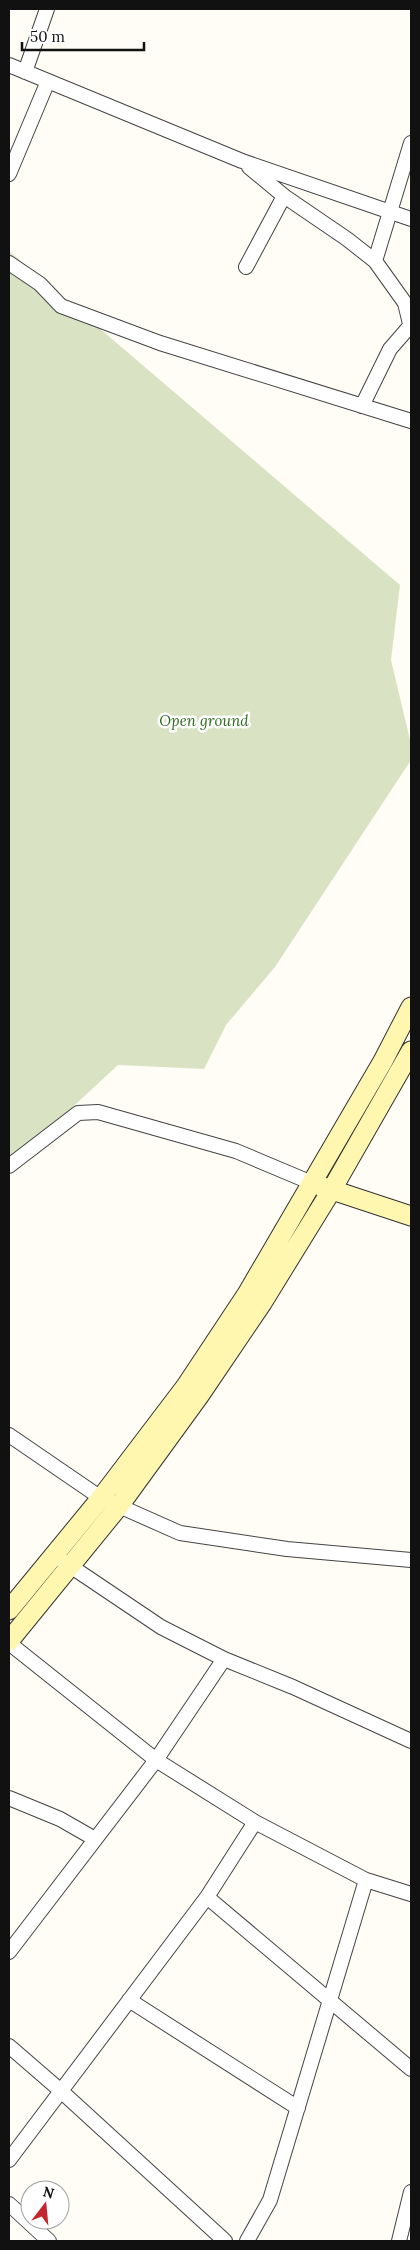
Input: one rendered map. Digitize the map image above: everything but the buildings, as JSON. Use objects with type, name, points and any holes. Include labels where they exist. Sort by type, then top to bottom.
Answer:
[{"type":"main road","points":[[9,1610],[101,1498],[186,1386],[247,1294],[383,1061],[411,1007]]},
{"type":"main road","points":[[9,1642],[118,1506],[199,1396],[262,1303],[406,1071],[411,1050]]},
{"type":"main road","points":[[312,1184],[411,1216]]},
{"type":"street","points":[[25,72],[48,9]]},
{"type":"street","points":[[9,65],[242,161],[411,218]]},
{"type":"street","points":[[9,174],[48,81]]},
{"type":"street","points":[[375,262],[411,143]]},
{"type":"street","points":[[242,161],[284,196],[347,239],[375,262],[405,303],[411,327],[390,349],[362,406]]},
{"type":"street","points":[[246,267],[284,196]]},
{"type":"street","points":[[9,263],[40,284],[62,306],[160,343],[411,422]]},
{"type":"street","points":[[9,1166],[78,1113],[98,1112],[236,1151],[312,1184]]},
{"type":"street","points":[[9,1435],[101,1498],[180,1533],[288,1549],[411,1560]]},
{"type":"street","points":[[54,1555],[161,1627],[224,1659],[293,1687],[411,1741]]},
{"type":"street","points":[[9,1642],[156,1760],[255,1822],[366,1880],[411,1894]]},
{"type":"street","points":[[9,1952],[156,1760],[224,1659]]},
{"type":"street","points":[[9,1798],[60,1819],[95,1839]]},
{"type":"street","points":[[9,2160],[207,1897],[255,1822]]},
{"type":"street","points":[[247,2241],[270,2200],[366,1880]]},
{"type":"street","points":[[207,1897],[411,2069]]},
{"type":"street","points":[[129,2000],[298,2108]]},
{"type":"street","points":[[9,2046],[225,2241]]},
{"type":"street","points":[[399,2241],[411,2192]]},
{"type":"street","points":[[9,2204],[49,2241]]},
{"type":"green space","name":"Open ground","points":[[9,251],[400,585],[391,660],[411,744],[411,760],[275,967],[226,1025],[204,1069],[118,1065],[9,1166]]}]
